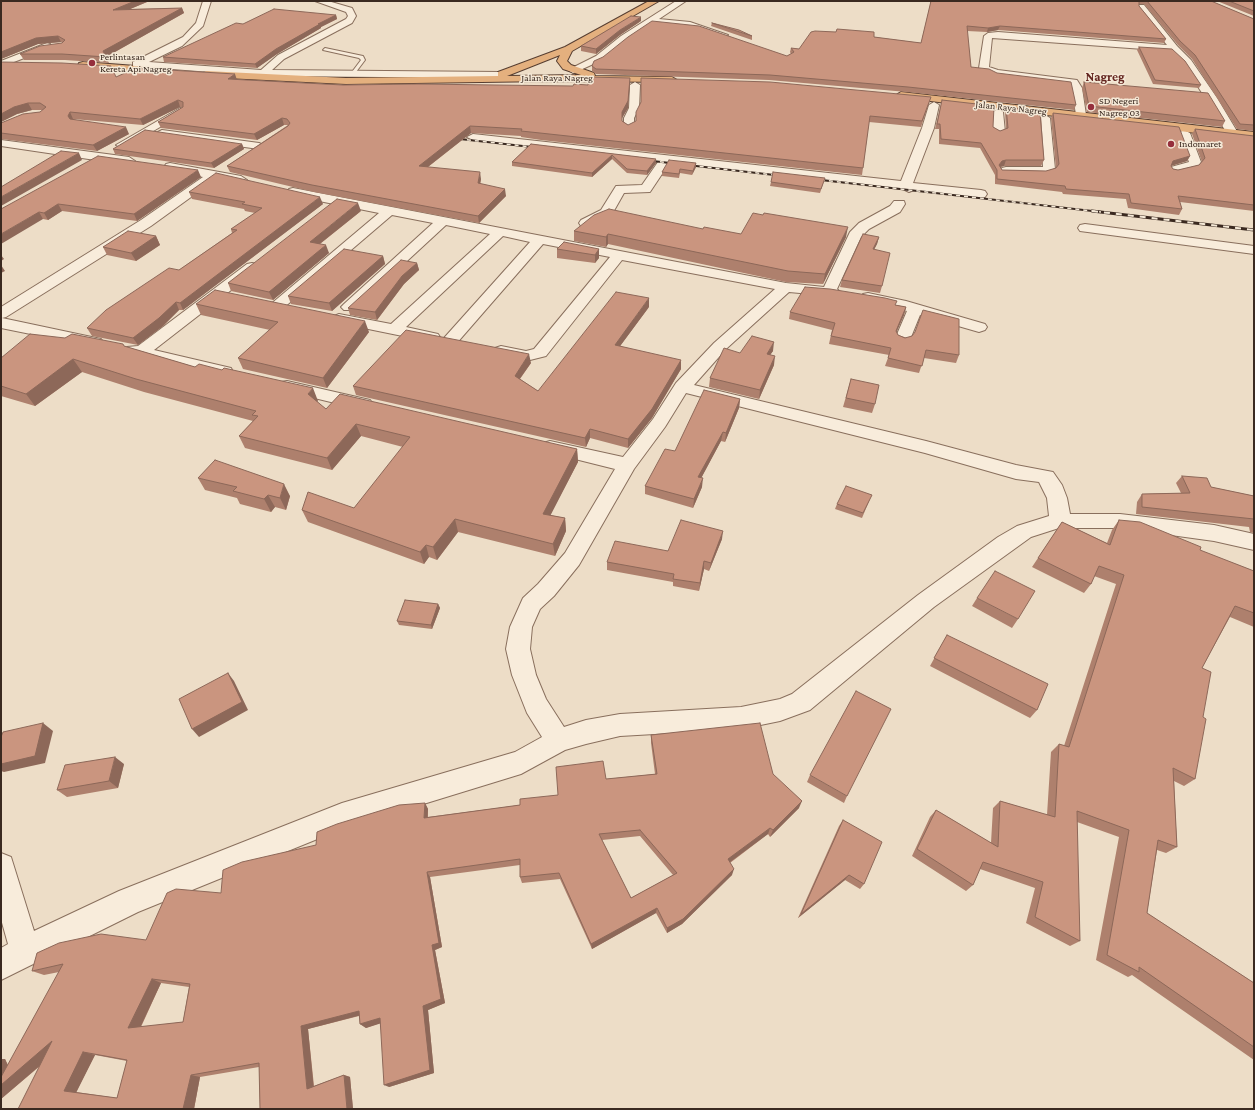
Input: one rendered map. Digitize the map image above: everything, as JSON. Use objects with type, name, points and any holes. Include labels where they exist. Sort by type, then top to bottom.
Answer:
[{"type":"highway","points":[[496,77],[568,49],[655,1]]},
{"type":"highway","points":[[568,49],[562,61],[573,70],[600,78]]},
{"type":"highway","points":[[1,64],[34,63]]},
{"type":"highway","name":"Jalan Raya Nagreg","points":[[172,79],[74,68],[132,66],[296,80],[384,81],[496,77],[600,78],[684,83],[635,85],[326,87],[195,80]]},
{"type":"highway","points":[[1,70],[17,69]]},
{"type":"highway","name":"Jalan Raya Nagreg","points":[[1254,136],[1081,116],[894,98],[934,106],[1254,141]]},
{"type":"street","points":[[132,66],[180,44],[186,39],[200,24],[207,1]]},
{"type":"street","points":[[263,73],[281,57],[343,24],[352,16],[349,10],[319,1]]},
{"type":"street","points":[[573,70],[599,58],[624,38],[682,1]]},
{"type":"street","points":[[1140,7],[1174,48],[1185,58],[1209,94],[1232,133]]},
{"type":"street","points":[[652,21],[700,27],[735,39]]},
{"type":"street","points":[[1088,84],[987,70],[984,68],[988,36],[1005,35],[1174,48]]},
{"type":"street","points":[[1,64],[42,47],[55,46]]},
{"type":"street","points":[[132,66],[263,73],[496,77]]},
{"type":"street","points":[[1073,82],[1077,88],[1081,116]]},
{"type":"street","points":[[629,128],[629,118],[634,108],[635,85]]},
{"type":"street","points":[[1194,93],[1209,94]]},
{"type":"street","points":[[908,186],[934,106]]},
{"type":"street","points":[[80,167],[180,111]]},
{"type":"street","points":[[998,112],[999,132]]},
{"type":"street","points":[[1004,171],[1044,171],[1049,169],[1045,118]]},
{"type":"street","points":[[131,129],[262,144],[246,154]]},
{"type":"street","points":[[1175,170],[1192,166],[1195,162],[1184,133]]},
{"type":"street","points":[[472,137],[665,162],[981,194]]},
{"type":"street","points":[[1,143],[138,162]]},
{"type":"street","points":[[443,221],[330,317],[458,342],[543,240],[573,232],[589,221],[606,213],[620,189],[646,189],[665,162]]},
{"type":"street","points":[[162,166],[216,174],[253,183]]},
{"type":"street","points":[[1,314],[146,223],[228,166]]},
{"type":"street","points":[[283,190],[543,240],[618,256],[786,287],[829,291],[885,300],[979,327]]},
{"type":"street","points":[[324,211],[337,201]]},
{"type":"street","points":[[829,291],[855,235],[864,226],[896,209],[899,204]]},
{"type":"street","points":[[295,310],[269,305],[389,211]]},
{"type":"street","points":[[1085,228],[1254,250]]},
{"type":"street","points":[[394,330],[500,232]]},
{"type":"street","points":[[488,349],[526,356],[540,353],[618,256]]},
{"type":"street","points":[[141,352],[261,260]]},
{"type":"street","points":[[558,741],[536,704],[524,675],[518,649],[521,627],[531,604],[546,590],[572,559],[627,464],[659,423],[682,387],[720,346],[786,287]]},
{"type":"street","points":[[217,294],[239,298]]},
{"type":"street","points":[[903,339],[915,309]]},
{"type":"street","points":[[1,323],[116,346],[240,375]]},
{"type":"street","points":[[271,382],[377,407]]},
{"type":"street","points":[[682,387],[926,447],[1016,472],[1034,474],[1046,478],[1052,485],[1057,498],[1060,511],[1059,521]]},
{"type":"street","points":[[535,444],[627,464]]},
{"type":"street","points":[[1,867],[13,958],[129,901],[342,816],[521,762],[558,741],[586,732],[620,725],[741,718],[780,710],[801,702],[926,601],[1006,542],[1024,531],[1059,521],[1120,521],[1214,533],[1254,542]]},
{"type":"lane","points":[[325,50],[361,57],[363,60],[351,75]]},
{"type":"building","points":[[1,1],[135,1],[113,10],[182,8],[103,51],[106,57],[62,54],[20,54],[40,46],[62,43],[65,40],[58,36],[36,38],[1,52]]},
{"type":"building","points":[[931,1],[1139,1],[1139,6],[1166,39],[1000,26],[988,28],[967,26],[971,67],[989,69],[997,73],[1071,82],[1076,105],[908,87],[770,75],[596,69],[592,66],[594,61],[603,57],[628,37],[652,21],[699,26],[787,56],[794,52],[791,48],[799,49],[811,32],[815,31],[836,32],[837,29],[874,32],[874,37],[921,43]]},
{"type":"building","points":[[1147,1],[1211,1],[1254,19],[1254,125],[1240,124],[1195,55],[1180,41]]},
{"type":"building","points":[[1229,1],[1254,1],[1254,11]]},
{"type":"building","points":[[274,9],[336,15],[276,49],[255,64],[163,57],[236,23],[243,24]]},
{"type":"building","points":[[631,16],[641,17],[620,30],[596,49],[581,46]]},
{"type":"building","points":[[712,23],[739,30],[752,36]]},
{"type":"building","points":[[1139,47],[1172,49],[1185,61],[1201,85],[1155,80]]},
{"type":"building","points":[[1,62],[62,63],[111,66],[116,77],[136,68],[235,74],[228,79],[343,85],[418,84],[573,86],[574,84],[588,85],[589,77],[630,78],[628,101],[622,112],[622,121],[628,125],[636,121],[636,112],[641,102],[641,78],[770,82],[931,97],[922,121],[870,116],[863,168],[521,131],[522,129],[470,126],[419,166],[480,172],[478,183],[505,189],[478,216],[312,185],[227,166],[288,126],[290,123],[287,119],[282,118],[254,134],[158,122],[183,107],[183,102],[178,100],[140,119],[70,112],[68,116],[70,119],[126,127],[93,145],[1,133],[1,123],[23,114],[40,112],[46,107],[40,103],[28,103],[14,107],[1,114]]},
{"type":"building","points":[[1084,82],[1208,93],[1225,121],[1089,106]]},
{"type":"building","points":[[942,100],[994,106],[993,127],[1000,131],[1008,128],[1006,107],[1042,111],[1040,113],[1044,160],[1006,160],[1002,161],[999,165],[1002,170],[1046,171],[1056,168],[1059,164],[1053,113],[1179,127],[1190,156],[1173,161],[1171,166],[1173,169],[1178,170],[1199,165],[1205,158],[1195,129],[1254,136],[1254,205],[1178,196],[1182,209],[1131,203],[1129,194],[1066,189],[1065,186],[997,179],[997,170],[981,143],[941,139],[940,124],[937,124]]},
{"type":"building","points":[[145,130],[242,144],[211,163],[113,149]]},
{"type":"building","points":[[531,144],[656,159],[647,171],[627,169],[612,155],[592,173],[512,162]]},
{"type":"building","points":[[61,151],[79,153],[1,197],[1,187]]},
{"type":"building","points":[[98,156],[198,170],[134,214],[58,204],[44,213],[39,212],[1,234],[1,209]]},
{"type":"building","points":[[669,160],[696,163],[693,171],[680,169],[679,174],[662,172]]},
{"type":"building","points":[[773,172],[825,178],[821,189],[771,182]]},
{"type":"building","points":[[216,173],[320,197],[180,303],[176,302],[159,318],[133,338],[87,328],[106,310],[169,268],[179,270],[237,230],[231,229],[262,208],[242,204],[245,202],[189,192]]},
{"type":"building","points":[[337,199],[358,203],[310,242],[326,245],[269,292],[228,283]]},
{"type":"building","points":[[609,209],[703,229],[704,227],[741,234],[753,213],[763,215],[764,213],[848,227],[825,274],[788,271],[608,234],[606,237],[574,231],[594,215]]},
{"type":"building","points":[[128,231],[156,236],[131,253],[103,247]]},
{"type":"building","points":[[863,234],[879,237],[873,249],[890,253],[882,286],[842,280]]},
{"type":"building","points":[[564,242],[599,249],[595,255],[557,249]]},
{"type":"building","points":[[344,249],[383,256],[329,303],[288,296]]},
{"type":"building","points":[[401,260],[417,263],[402,276],[375,312],[348,308]]},
{"type":"building","points":[[805,287],[830,289],[897,301],[895,305],[906,307],[896,331],[898,335],[905,338],[912,336],[915,332],[923,310],[959,319],[959,355],[926,350],[922,366],[888,358],[891,348],[831,336],[835,323],[790,312]]},
{"type":"building","points":[[215,290],[365,321],[323,378],[238,358],[278,322],[196,304]]},
{"type":"building","points":[[616,292],[649,298],[615,345],[681,360],[652,409],[628,439],[590,429],[585,438],[353,386],[406,330],[529,354],[515,376],[538,391]]},
{"type":"building","points":[[30,334],[65,338],[72,334],[123,344],[124,346],[195,367],[199,364],[222,370],[224,368],[313,388],[308,394],[326,409],[340,394],[577,449],[543,514],[565,518],[553,544],[455,519],[433,547],[426,545],[420,552],[302,510],[308,492],[354,508],[410,437],[356,424],[327,458],[239,436],[258,416],[252,415],[256,411],[136,379],[73,359],[26,394],[1,386],[1,358]]},
{"type":"building","points":[[752,336],[774,342],[767,354],[775,356],[760,390],[710,378],[724,348],[740,353]]},
{"type":"building","points":[[851,379],[879,385],[875,404],[846,398]]},
{"type":"building","points":[[704,390],[740,399],[726,433],[723,432],[698,477],[703,478],[694,499],[645,486],[665,449],[675,451]]},
{"type":"building","points":[[215,460],[284,484],[280,498],[268,495],[264,499],[233,491],[237,487],[198,478]]},
{"type":"building","points":[[1182,476],[1207,478],[1211,487],[1254,496],[1254,519],[1142,507],[1142,494],[1190,493]]},
{"type":"building","points":[[846,486],[872,495],[863,513],[837,504]]},
{"type":"building","points":[[681,520],[723,531],[711,563],[704,561],[700,583],[673,579],[674,574],[607,562],[615,541],[668,551]]},
{"type":"building","points":[[1119,520],[1140,522],[1201,547],[1200,550],[1254,571],[1254,613],[1235,606],[1202,668],[1211,672],[1203,717],[1206,719],[1195,779],[1173,768],[1177,847],[1158,840],[1147,913],[1254,983],[1254,1047],[1139,967],[1139,972],[1107,955],[1129,830],[1077,811],[1080,941],[1035,917],[1043,882],[983,862],[973,885],[917,849],[936,810],[998,847],[1000,801],[1055,817],[1059,744],[1069,747],[1124,575],[1099,566],[1091,584],[1038,558],[1062,522],[1110,545]]},
{"type":"building","points":[[995,571],[1035,591],[1018,619],[977,598]]},
{"type":"building","points":[[405,600],[438,604],[431,625],[397,621]]},
{"type":"building","points":[[947,635],[1048,684],[1037,710],[934,658]]},
{"type":"building","points":[[228,673],[242,702],[192,729],[179,699]]},
{"type":"building","points":[[856,691],[891,709],[847,796],[810,775]]},
{"type":"building","points":[[43,723],[35,756],[1,764],[1,737],[3,732]]},
{"type":"building","points":[[760,723],[773,774],[802,801],[773,830],[770,828],[728,859],[734,869],[683,919],[667,928],[657,908],[591,944],[559,873],[520,877],[520,859],[427,872],[439,943],[432,945],[441,999],[423,1006],[430,1070],[384,1085],[380,1018],[360,1024],[359,1011],[301,1026],[307,1089],[344,1075],[347,1109],[260,1109],[259,1063],[191,1075],[183,1109],[18,1109],[52,1041],[1,1085],[1,1077],[63,964],[32,971],[37,953],[59,943],[101,934],[146,940],[167,893],[176,889],[221,893],[223,870],[242,862],[316,845],[317,832],[337,824],[399,805],[425,803],[424,818],[520,805],[520,799],[558,795],[556,767],[603,761],[606,779],[657,774],[651,735]],"holes":[[[640,830],[677,873],[631,898],[599,834]],[[152,979],[190,984],[183,1022],[128,1028]],[[83,1052],[127,1060],[117,1098],[64,1091]]]},
{"type":"building","points":[[115,757],[109,781],[57,790],[65,765]]},
{"type":"building","points":[[843,820],[882,842],[864,884],[849,875],[801,914]]},
{"type":"railway","points":[[451,138],[541,148]]},
{"type":"railway","points":[[644,160],[783,176]]},
{"type":"railway","points":[[813,179],[1101,212]]},
{"type":"railway","points":[[1092,211],[1254,230]]},
{"type":"place","name":"Perlintasan Kereta Api Nagreg","points":[[92,63]]},
{"type":"place","name":"SD Negeri Nagreg 03","points":[[1091,107]]},
{"type":"place","name":"Indomaret","points":[[1171,144]]},
{"type":"district","name":"Nagreg","points":[[1105,77]]}]
